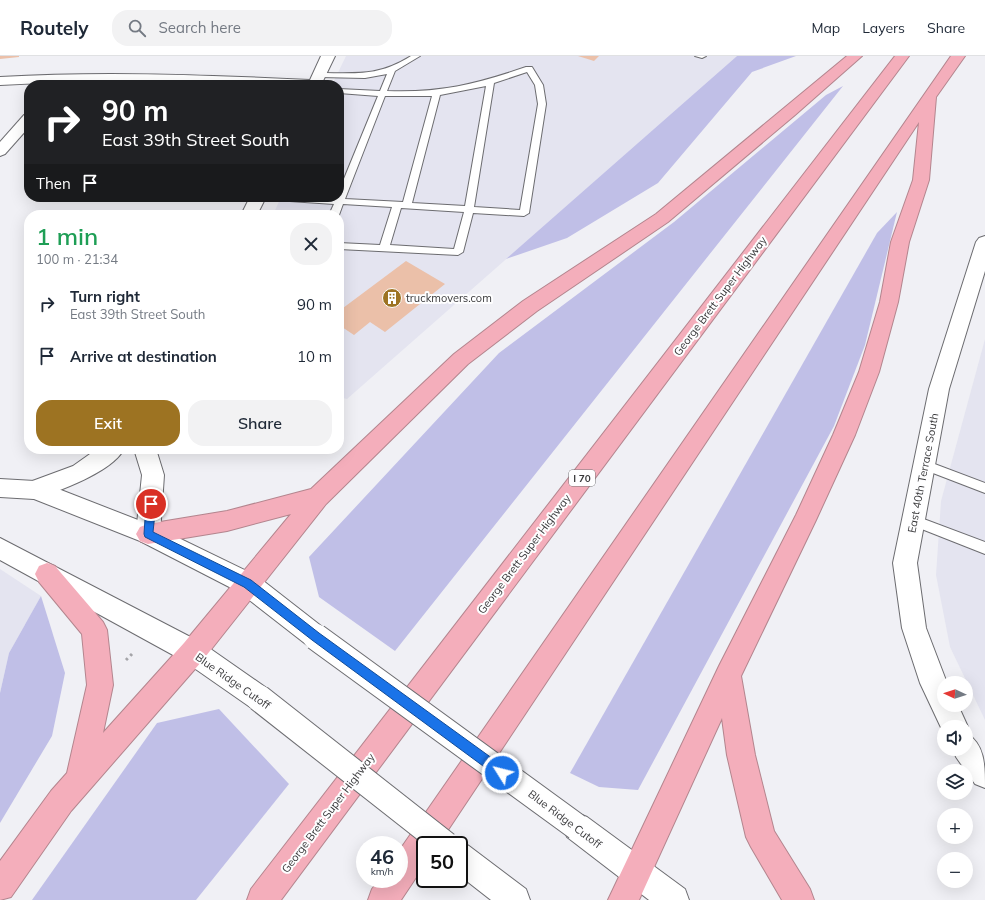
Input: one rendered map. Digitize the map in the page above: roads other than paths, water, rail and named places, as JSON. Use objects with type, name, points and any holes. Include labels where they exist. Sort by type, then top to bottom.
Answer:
[{"type":"highway","points":[[0,886],[60,801],[193,652],[318,497],[461,359],[530,306],[662,218],[855,56]]},
{"type":"highway","name":"George Brett Super Highway","points":[[262,900],[902,56]]},
{"type":"highway","points":[[408,863],[958,56]]},
{"type":"highway","points":[[623,900],[728,675],[844,435],[869,372],[889,302],[900,242],[921,180],[930,95]]},
{"type":"highway","points":[[148,534],[227,521],[318,497]]},
{"type":"highway","points":[[47,574],[94,630],[100,685],[80,779]]},
{"type":"highway","points":[[728,675],[741,755],[761,837],[799,900]]},
{"type":"highway","points":[[383,900],[391,888]]},
{"type":"street","points":[[316,80],[328,56]]},
{"type":"street","points":[[65,80],[115,76],[276,80]]},
{"type":"street","points":[[0,82],[24,82]]},
{"type":"street","points":[[0,151],[24,124]]},
{"type":"street","name":"East 40th Terrace South","points":[[937,691],[914,628],[905,562],[939,389],[985,242]]},
{"type":"street","points":[[35,490],[81,472],[106,454]]},
{"type":"street","points":[[147,454],[154,475],[148,534]]},
{"type":"street","name":"Blue Ridge Cutoff","points":[[0,488],[35,490],[148,534],[248,584],[316,637],[577,827],[674,900]]},
{"type":"street","name":"Blue Ridge Cutoff","points":[[0,548],[193,652],[259,698],[435,836]]},
{"type":"street","points":[[973,756],[985,774]]},
{"type":"street","points":[[468,863],[515,900]]},
{"type":"lane","points":[[324,80],[375,74],[392,70],[416,56]]},
{"type":"lane","points":[[344,91],[437,93],[490,82],[530,69],[539,85],[542,104],[524,213],[344,201]]},
{"type":"lane","points":[[344,191],[392,70]]},
{"type":"lane","points":[[344,246],[458,252],[469,210],[490,82]]},
{"type":"lane","points":[[407,205],[437,93]]},
{"type":"lane","points":[[384,248],[397,205]]},
{"type":"lane","points":[[924,465],[985,488]]},
{"type":"lane","points":[[914,520],[985,548]]},
{"type":"place","name":"truckmovers.com","points":[[392,298]]}]
